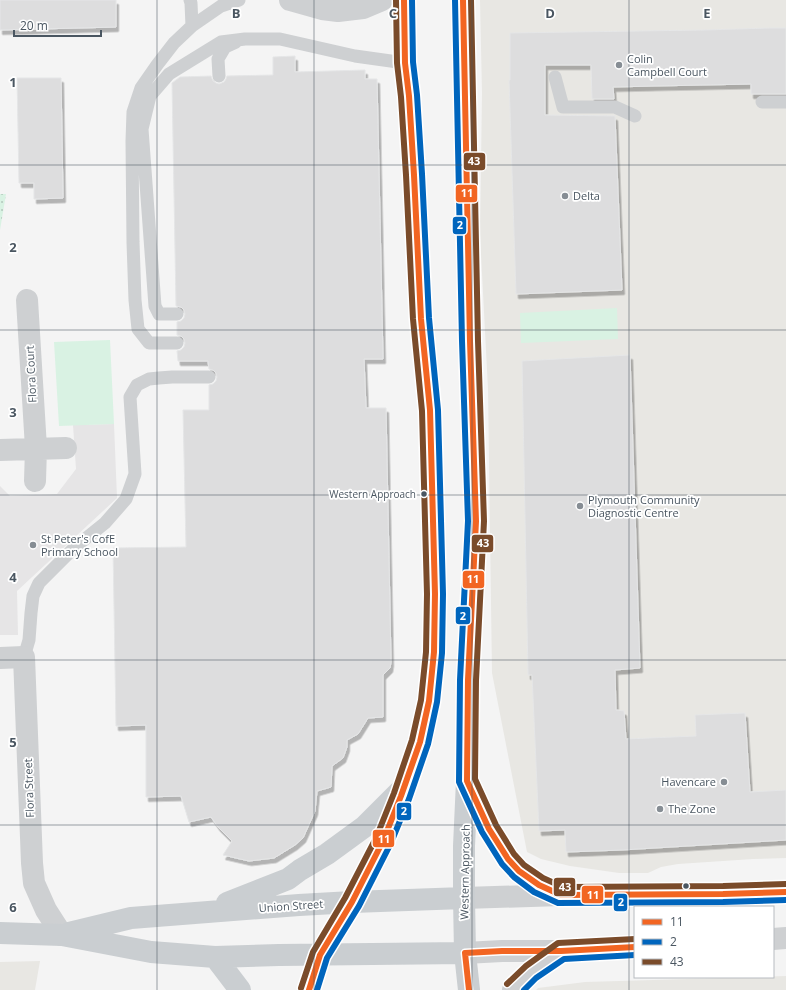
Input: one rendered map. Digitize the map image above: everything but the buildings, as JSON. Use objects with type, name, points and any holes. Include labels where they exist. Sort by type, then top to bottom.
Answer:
[{"type":"main road","points":[[309,990],[320,955],[352,902],[383,841],[404,787],[420,742],[429,702],[434,652],[435,594],[430,410],[421,319],[414,174],[409,96],[405,63],[404,0]]},
{"type":"main road","name":"Western Approach","points":[[463,0],[470,342],[476,522],[468,680],[467,781],[464,846],[465,953],[469,990]]},
{"type":"main road","points":[[189,913],[219,906],[288,879],[327,854],[364,827],[404,787]]},
{"type":"main road","name":"Union Street","points":[[62,934],[131,918],[352,902],[464,898]]},
{"type":"main road","name":"Union Street","points":[[0,933],[62,934],[151,952],[215,957],[465,953]]},
{"type":"main road","points":[[215,957],[240,990]]},
{"type":"street","points":[[290,0],[322,9],[338,11],[363,8],[382,0]]},
{"type":"street","name":"Flora Court","points":[[27,300],[36,448],[35,481]]},
{"type":"street","points":[[0,450],[66,448]]},
{"type":"street","points":[[0,658],[24,657]]},
{"type":"street","name":"Flora Street","points":[[24,657],[34,883],[46,910],[62,934]]},
{"type":"street","name":"Union Street","points":[[464,898],[786,892]]},
{"type":"street","points":[[774,939],[786,938]]},
{"type":"street","name":"Union Street","points":[[465,953],[502,951],[561,951],[634,947]]},
{"type":"street","points":[[513,990],[531,972],[561,951]]},
{"type":"lane","points":[[190,0],[192,26]]},
{"type":"lane","points":[[177,343],[149,343],[138,329],[135,300],[133,242],[133,112],[142,88],[157,64],[174,43],[192,26],[221,6],[239,0]]},
{"type":"lane","points":[[177,314],[159,314],[155,306],[142,129],[150,96],[169,74],[221,42],[246,39],[280,39],[355,56],[405,63]]},
{"type":"lane","points":[[219,76],[218,59],[225,47],[246,39]]},
{"type":"lane","points":[[555,77],[563,108],[615,108],[635,116]]},
{"type":"lane","points":[[762,102],[786,102]]},
{"type":"lane","points":[[24,657],[29,640],[33,596],[39,583],[74,548],[105,523],[126,499],[135,474],[130,398],[138,385],[149,379],[172,377],[209,377]]},
{"type":"lane","points":[[467,781],[489,829],[508,859],[519,871],[539,885],[561,895]]},
{"type":"shaded area","points":[[480,0],[786,0],[786,858],[678,864],[661,867],[648,873],[619,873],[570,866],[541,859],[527,852],[492,673],[488,389],[480,235],[482,93]]},
{"type":"shaded area","name":"St Peter's CofE Primary School","points":[[114,424],[117,498],[17,591],[18,635],[0,635],[0,486],[10,496],[57,494],[76,469],[73,425]]},
{"type":"shaded area","points":[[40,961],[35,990],[0,990],[0,962]]},
{"type":"shaded area","points":[[774,976],[786,976],[786,990],[536,990],[538,988],[585,982],[774,978]]},
{"type":"green space","points":[[0,194],[6,194],[0,230]]},
{"type":"green space","points":[[617,308],[618,339],[521,343],[520,313]]},
{"type":"green space","points":[[110,340],[114,424],[59,426],[54,342]]},
{"type":"transit line","name":"43","points":[[301,988],[313,952],[345,898],[376,838],[394,793],[412,740],[421,700],[426,652],[427,594],[422,411],[413,319],[406,175],[401,97],[397,63],[396,0]]},
{"type":"transit line","name":"11","points":[[309,990],[320,955],[352,902],[383,841],[401,796],[420,742],[429,701],[434,652],[435,594],[430,410],[421,319],[414,175],[409,96],[405,63],[404,0]]},
{"type":"transit line","name":"2","points":[[317,990],[327,958],[359,906],[390,845],[409,799],[428,744],[437,702],[442,653],[443,594],[438,410],[429,318],[422,174],[417,95],[413,62],[412,0]]},
{"type":"transit line","name":"2","points":[[455,0],[462,341],[468,521],[460,680],[459,782],[482,832],[502,864],[514,877],[534,892],[558,903],[786,900]]},
{"type":"transit line","name":"11","points":[[463,0],[470,341],[476,521],[468,680],[467,781],[489,829],[508,859],[519,871],[539,885],[561,895],[786,892]]},
{"type":"transit line","name":"43","points":[[471,0],[478,341],[484,521],[476,680],[475,779],[496,825],[514,854],[524,865],[543,878],[563,887],[786,884]]},
{"type":"transit line","name":"43","points":[[507,984],[526,966],[558,943],[634,939]]},
{"type":"transit line","name":"11","points":[[469,990],[465,953],[502,951],[561,951],[634,947]]},
{"type":"transit line","name":"2","points":[[524,990],[536,978],[564,959],[634,955]]},
{"type":"place","name":"Colin Campbell Court","points":[[619,65]]},
{"type":"place","name":"Delta","points":[[565,196]]},
{"type":"place","name":"Western Approach","points":[[424,494]]},
{"type":"place","name":"Plymouth Community Diagnostic Centre","points":[[580,506]]},
{"type":"place","name":"St Peter's CofE Primary School","points":[[33,545]]},
{"type":"place","name":"Havencare","points":[[724,782]]},
{"type":"place","name":"The Zone","points":[[660,809]]}]
